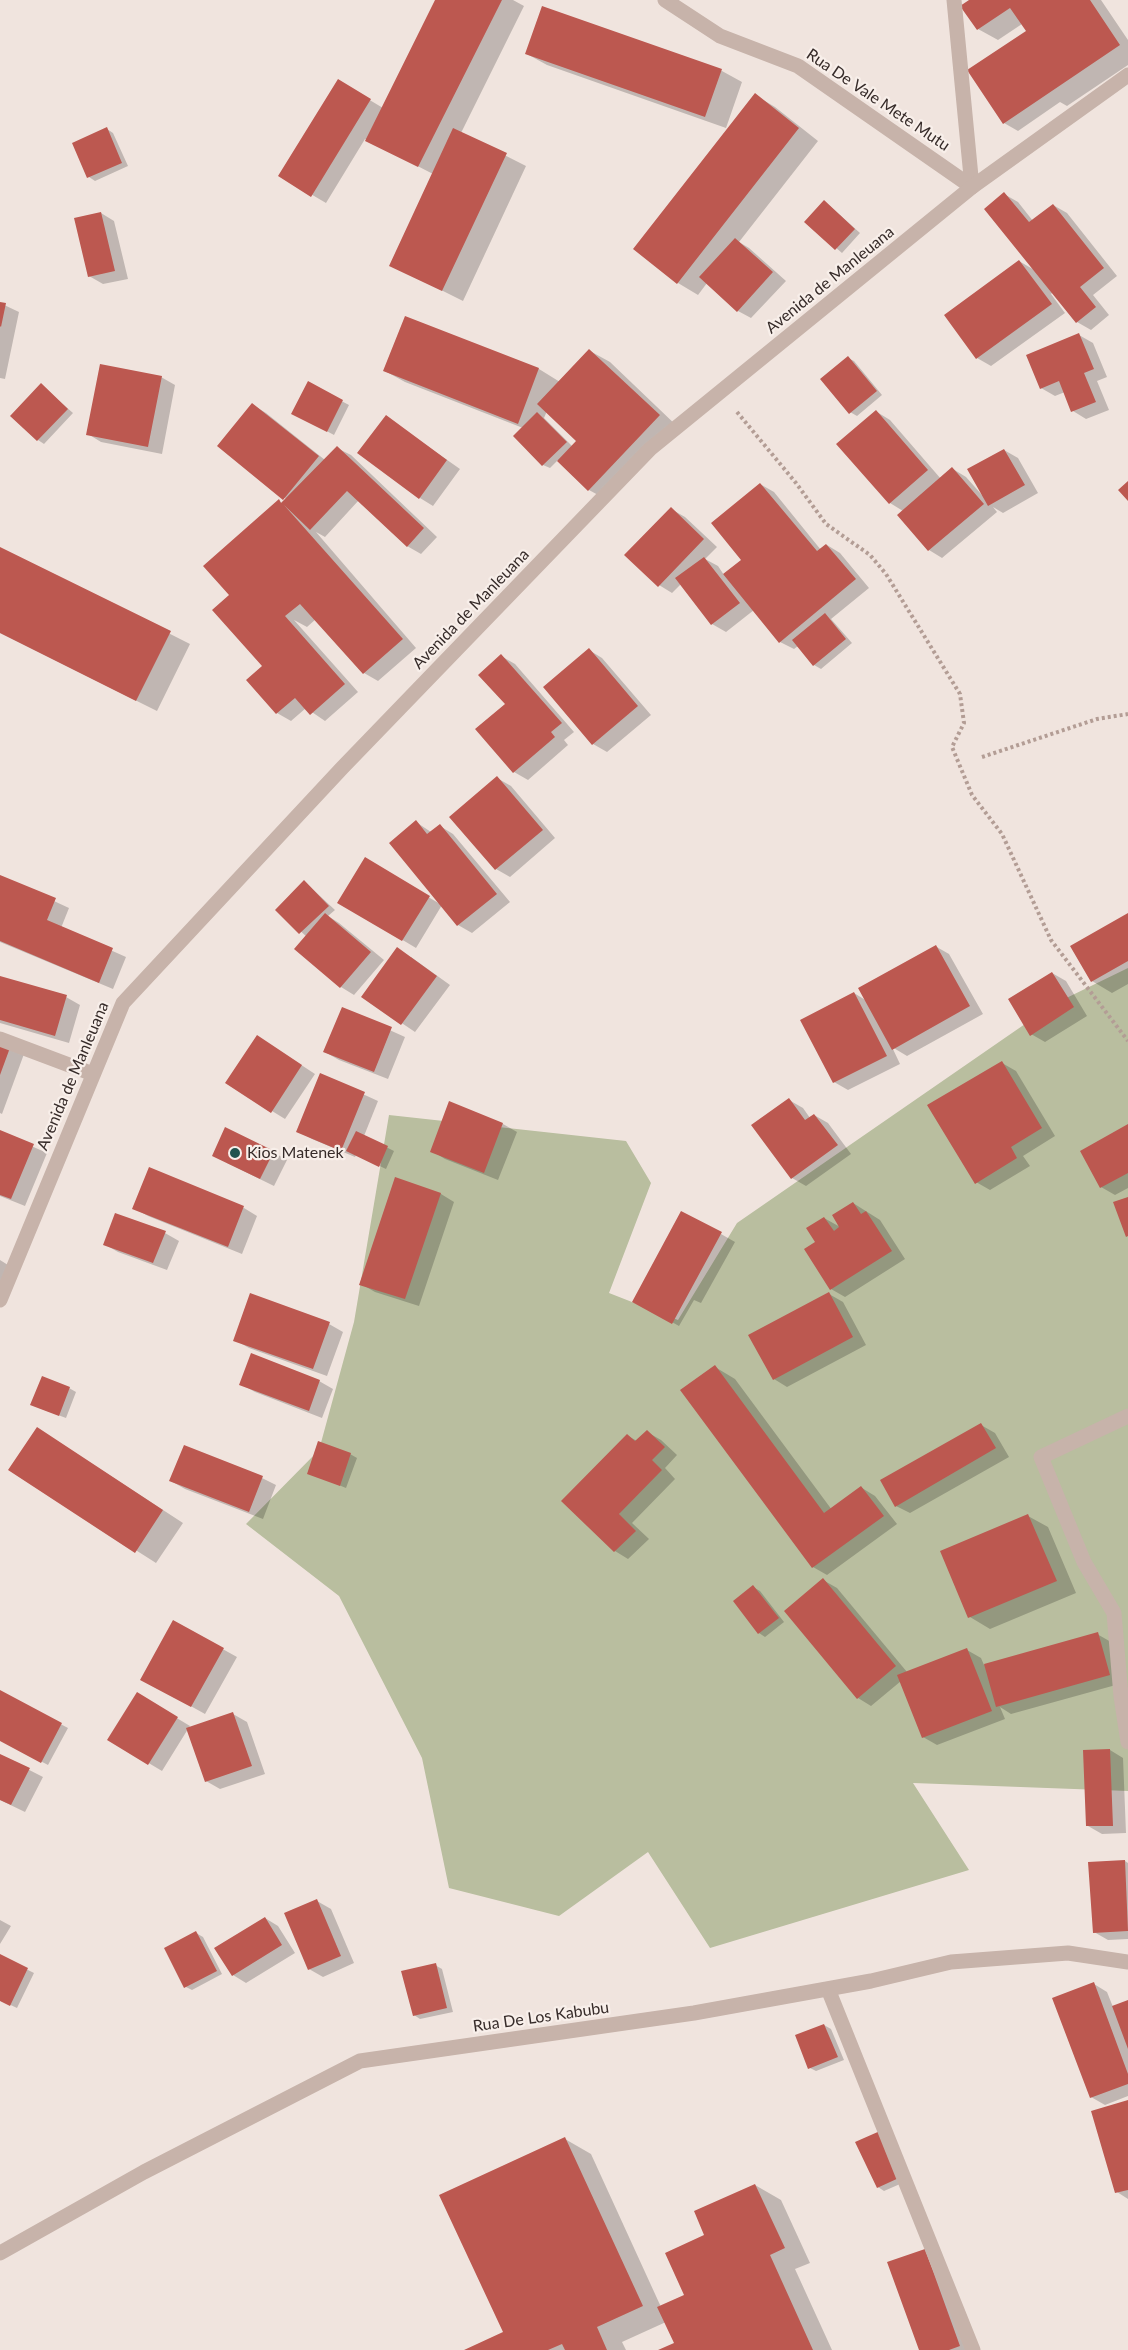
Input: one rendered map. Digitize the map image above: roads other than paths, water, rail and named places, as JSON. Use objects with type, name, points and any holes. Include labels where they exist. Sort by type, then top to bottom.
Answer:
[{"type":"street","name":"Rua De Vale Mete Mutu","points":[[665,0],[720,36],[798,66],[972,187]]},
{"type":"street","points":[[954,0],[972,187]]},
{"type":"street","name":"Avenida de Manleuana","points":[[0,1300],[123,1003],[342,768],[650,449],[972,187],[1128,75]]},
{"type":"street","points":[[0,1039],[93,1074]]},
{"type":"street","points":[[1128,1416],[1041,1457],[1084,1562],[1114,1613],[1121,1696],[1128,1742]]},
{"type":"street","name":"Rua De Los Kabubu","points":[[0,2253],[144,2172],[360,2061],[694,2013],[828,1989],[951,1962],[1068,1953],[1128,1962]]},
{"type":"street","points":[[828,1989],[973,2350]]},
{"type":"place","name":"Kios Matenek","points":[[235,1153]]}]
